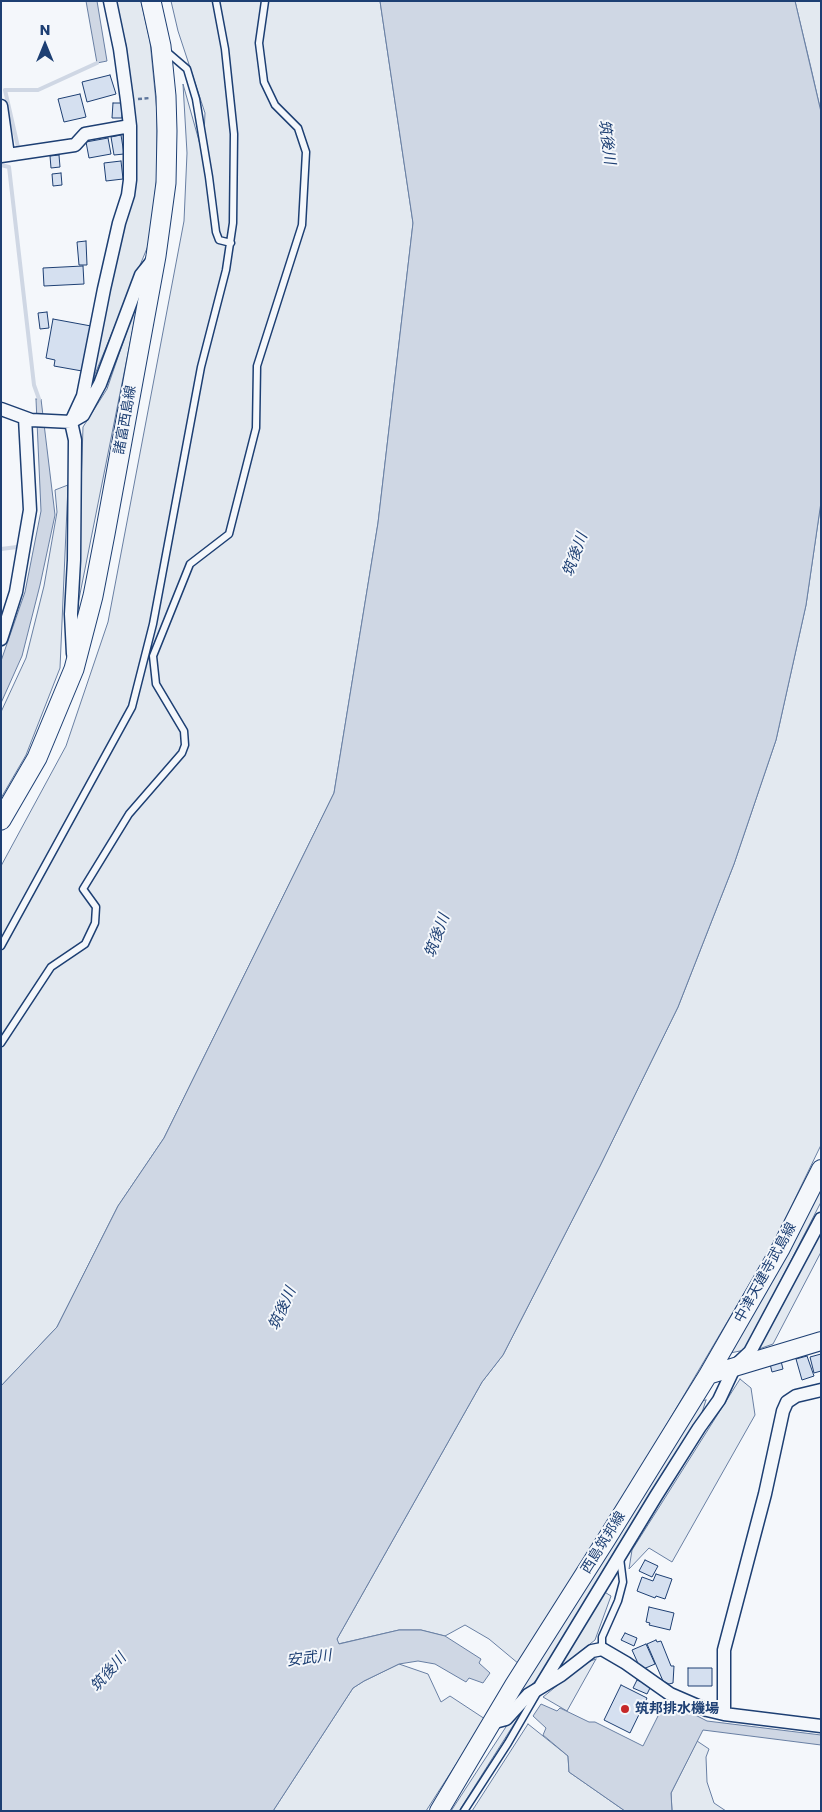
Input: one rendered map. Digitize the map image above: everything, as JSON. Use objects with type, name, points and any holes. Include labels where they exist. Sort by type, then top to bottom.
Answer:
[{"type":"main road","name":"諸富西島線","points":[[1,820],[37,758],[74,669],[93,596],[106,534],[156,256],[166,183],[168,131],[166,96],[161,46],[152,1]]},
{"type":"main road","name":"中津天建寺武島線","points":[[708,1375],[781,1248],[821,1169]]},
{"type":"main road","points":[[708,1375],[821,1341]]},
{"type":"main road","name":"西島筑邦線","points":[[439,1811],[491,1723],[708,1375]]},
{"type":"street","points":[[74,669],[71,614],[74,560],[75,440],[71,422],[83,396],[116,232],[128,195],[130,180],[130,126],[120,49],[110,1]]},
{"type":"street","points":[[1,106],[5,155],[75,146],[85,134],[130,126]]},
{"type":"street","points":[[1,409],[28,419],[49,421],[71,422],[83,415],[100,384],[141,275],[156,256]]},
{"type":"street","points":[[1,639],[16,592],[30,510],[28,419]]},
{"type":"street","points":[[540,1687],[619,1556],[699,1428],[719,1400],[735,1366],[750,1352],[821,1219]]},
{"type":"street","points":[[724,1714],[724,1650],[765,1494],[783,1411],[787,1402],[796,1396],[821,1390]]},
{"type":"street","points":[[491,1723],[506,1719],[528,1695],[561,1675],[592,1651],[602,1649],[626,1663],[670,1694],[707,1710],[724,1714],[821,1726]]},
{"type":"lane","points":[[1,946],[132,707],[153,624],[201,367],[226,270],[233,223],[234,134],[225,49],[216,1]]},
{"type":"lane","points":[[1,1043],[51,967],[85,944],[95,923],[96,908],[83,889],[129,814],[182,753],[185,745],[184,731],[156,684],[153,656],[190,564],[229,534],[256,428],[257,366],[302,225],[306,152],[298,128],[276,105],[264,82],[259,43],[265,1]]},
{"type":"lane","points":[[161,46],[187,69],[196,99],[210,178],[216,232],[219,240],[231,242]]},
{"type":"lane","points":[[602,1649],[602,1637],[618,1601],[623,1582],[619,1556]]},
{"type":"lane","points":[[464,1811],[508,1743],[540,1687]]},
{"type":"path","points":[[127,100],[166,96]]},
{"type":"shaded area","points":[[115,1],[141,1],[150,41],[157,112],[157,175],[150,241],[88,391],[124,225],[134,115],[126,45]]},
{"type":"shaded area","points":[[171,1],[380,1],[413,223],[378,523],[334,793],[164,1138],[118,1206],[57,1327],[1,1386],[1,866],[66,746],[108,622],[184,221],[187,153],[183,84],[203,155],[205,113],[178,31]]},
{"type":"shaded area","points":[[795,1],[821,1],[821,112],[811,68]]},
{"type":"shaded area","points":[[140,293],[77,609],[83,427],[107,389]]},
{"type":"shaded area","points":[[68,485],[60,668],[26,755],[1,798],[1,712],[26,658],[44,586],[57,512],[55,490]]},
{"type":"shaded area","points":[[821,502],[821,1145],[772,1246],[625,1495],[519,1664],[489,1639],[465,1625],[445,1636],[421,1630],[399,1630],[338,1644],[337,1639],[482,1382],[503,1355],[600,1166],[678,1007],[734,864],[776,740],[806,605]]},
{"type":"shaded area","points":[[821,1187],[821,1202],[745,1350],[730,1353],[790,1250]]},
{"type":"shaded area","points":[[821,1226],[821,1252],[773,1344],[756,1350]]},
{"type":"shaded area","points":[[740,1379],[751,1388],[755,1415],[672,1562],[649,1548],[629,1569],[632,1550]]},
{"type":"shaded area","points":[[706,1400],[699,1422],[538,1679],[515,1699],[700,1401]]},
{"type":"shaded area","points":[[603,1591],[611,1596],[595,1640],[557,1670]]},
{"type":"shaded area","points":[[596,1659],[567,1711],[543,1697],[585,1663]]},
{"type":"shaded area","points":[[399,1664],[428,1674],[441,1702],[450,1696],[485,1719],[426,1811],[273,1811],[353,1688]]},
{"type":"shaded area","points":[[528,1702],[459,1811],[451,1811],[517,1710]]},
{"type":"shaded area","points":[[528,1724],[568,1756],[569,1772],[625,1811],[472,1811]]},
{"type":"shaded area","points":[[697,1741],[709,1749],[706,1757],[707,1782],[714,1803],[726,1811],[672,1811],[671,1793]]},
{"type":"water","points":[[86,1],[97,1],[107,61],[97,63]]},
{"type":"water","points":[[380,1],[795,1],[821,112],[821,502],[806,605],[776,740],[734,864],[678,1007],[600,1166],[503,1355],[482,1382],[337,1639],[339,1644],[399,1630],[421,1630],[445,1636],[481,1659],[479,1663],[490,1673],[483,1683],[469,1678],[466,1682],[435,1664],[418,1661],[399,1664],[364,1681],[353,1688],[273,1811],[1,1811],[1,1386],[57,1327],[118,1206],[164,1138],[334,793],[378,523],[413,223]]},
{"type":"water","points":[[36,399],[41,399],[55,515],[22,656],[1,703],[1,661],[25,592],[41,511]]},
{"type":"water","points":[[666,1700],[707,1721],[821,1735],[821,1745],[703,1730],[671,1793],[672,1811],[625,1811],[569,1772],[568,1756],[543,1735],[546,1728],[533,1716],[541,1704],[557,1711],[560,1708],[589,1722],[595,1722],[643,1746]]},
{"type":"building","points":[[110,75],[116,94],[87,102],[82,82]]},
{"type":"building","points":[[80,94],[86,117],[64,122],[58,99]]},
{"type":"building","points":[[113,103],[122,103],[122,118],[112,118]]},
{"type":"building","points":[[121,135],[124,154],[114,155],[111,137]]},
{"type":"building","points":[[108,138],[111,154],[89,158],[86,142]]},
{"type":"building","points":[[59,155],[60,167],[51,168],[50,156]]},
{"type":"building","points":[[121,161],[123,179],[106,181],[104,163]]},
{"type":"building","points":[[61,173],[62,185],[53,186],[52,174]]},
{"type":"building","points":[[86,241],[87,265],[79,265],[77,242]]},
{"type":"building","points":[[83,266],[84,284],[44,286],[43,268]]},
{"type":"building","points":[[47,312],[49,328],[40,329],[38,313]]},
{"type":"building","points":[[53,319],[91,326],[82,371],[54,366],[55,360],[46,358]]},
{"type":"building","points":[[821,1354],[821,1371],[814,1373],[810,1357]]},
{"type":"building","points":[[807,1356],[814,1376],[802,1380],[796,1359]]},
{"type":"building","points":[[781,1361],[783,1369],[772,1372],[770,1364]]},
{"type":"building","points":[[645,1560],[658,1566],[652,1577],[639,1571]]},
{"type":"building","points":[[656,1574],[672,1579],[665,1599],[656,1596],[655,1598],[637,1591],[642,1577],[653,1581]]},
{"type":"building","points":[[649,1607],[674,1613],[670,1630],[649,1625],[650,1623],[646,1622]]},
{"type":"building","points":[[625,1633],[637,1638],[634,1646],[621,1640]]},
{"type":"building","points":[[656,1640],[657,1642],[661,1641],[671,1666],[674,1666],[673,1683],[669,1684],[663,1681],[647,1644]]},
{"type":"building","points":[[646,1644],[655,1664],[641,1670],[632,1650]]},
{"type":"building","points":[[688,1668],[712,1668],[712,1686],[688,1686]]},
{"type":"building","points":[[637,1680],[651,1686],[647,1694],[633,1688]]},
{"type":"building","name":"筑邦排水機場","points":[[621,1685],[647,1698],[630,1733],[604,1720]]},
{"type":"waterway","points":[[18,147],[5,90],[38,90],[97,63]]},
{"type":"waterway","points":[[1,165],[9,167],[34,385],[39,399]]},
{"type":"waterway","points":[[1,549],[17,547]]},
{"type":"place","name":"筑邦排水機場","points":[[625,1709]]},
{"type":"water label","name":"筑後川","points":[[606,142]]},
{"type":"water label","name":"筑後川","points":[[576,555]]},
{"type":"water label","name":"筑後川","points":[[438,936]]},
{"type":"water label","name":"筑後川","points":[[283,1309]]},
{"type":"water label","name":"安武川","points":[[309,1659]]},
{"type":"water label","name":"筑後川","points":[[109,1673]]}]
